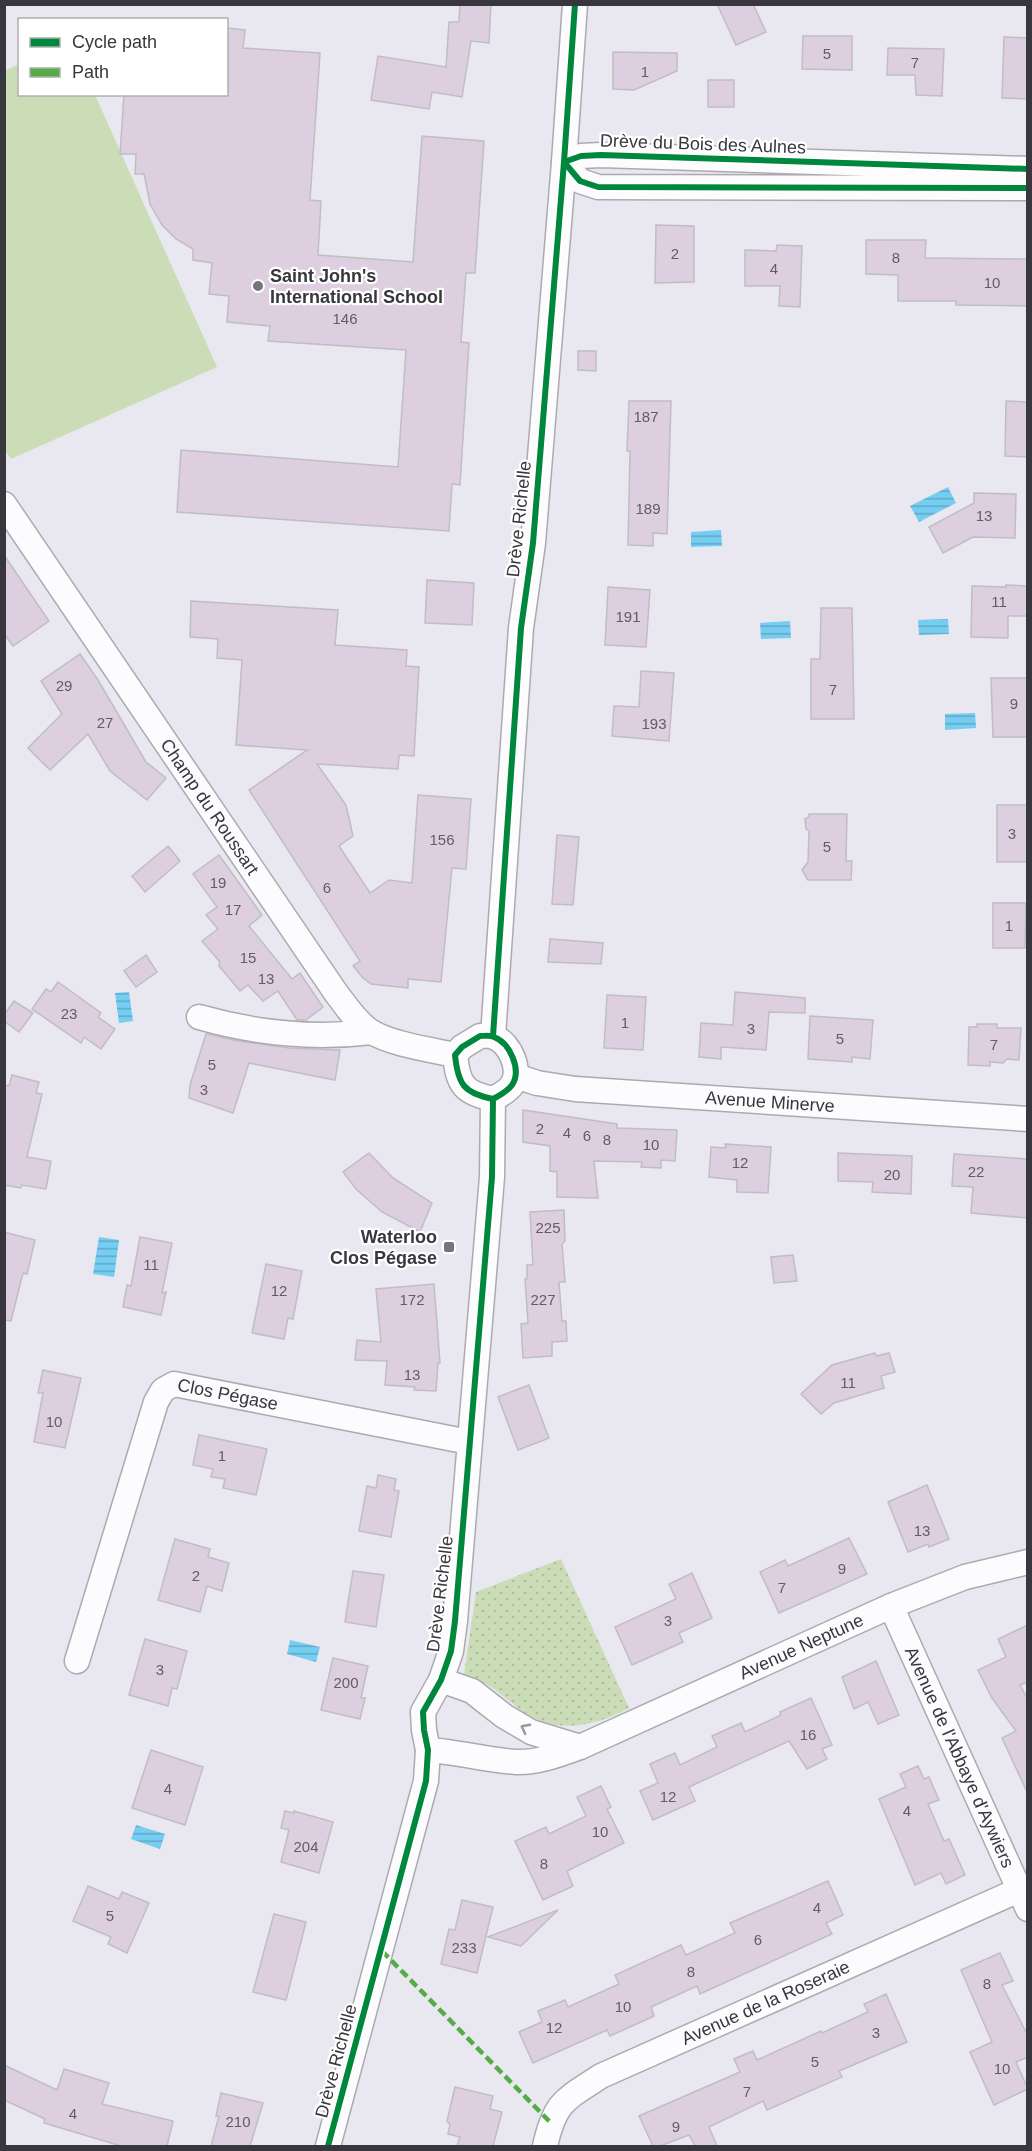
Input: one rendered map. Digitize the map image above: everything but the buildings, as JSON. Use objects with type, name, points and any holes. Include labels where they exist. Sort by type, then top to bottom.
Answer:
[{"type":"street","name":"Drève Richelle","points":[[493,1036],[521,628],[533,543],[575,4]]},
{"type":"street","name":"Drève du Bois des Aulnes","points":[[564,162],[581,156],[601,155],[1028,169]]},
{"type":"street","points":[[564,162],[580,181],[598,187],[1028,188]]},
{"type":"street","name":"Champ du Roussart","points":[[4,504],[336,993],[357,1020],[371,1032],[389,1039],[455,1055]]},
{"type":"street","points":[[199,1017],[229,1026],[305,1035],[337,1036],[371,1032]]},
{"type":"street","points":[[480,1036],[493,1036],[506,1045],[513,1059],[516,1076],[507,1091],[493,1099],[480,1096],[461,1084],[457,1075],[455,1055],[462,1047],[480,1036]]},
{"type":"street","name":"Avenue Minerve","points":[[516,1076],[537,1083],[575,1089],[1028,1119]]},
{"type":"street","name":"Drève Richelle","points":[[328,2146],[426,1782],[428,1750],[423,1712],[441,1680],[451,1652],[492,1177],[493,1099]]},
{"type":"street","name":"Clos Pégase","points":[[77,1661],[156,1402],[163,1390],[174,1384],[469,1442]]},
{"type":"street","name":"Avenue Neptune","points":[[428,1750],[458,1752],[518,1762],[550,1758],[580,1747],[891,1606],[964,1577],[1028,1562]]},
{"type":"street","name":"Avenue de l'Abbaye d'Aywiers","points":[[891,1606],[1023,1900]]},
{"type":"street","points":[[441,1680],[472,1692],[504,1716],[531,1732],[580,1747]]},
{"type":"street","name":"Avenue de la Roseraie","points":[[545,2146],[550,2122],[559,2106],[572,2094],[601,2076],[1023,1900]]},
{"type":"green space","points":[[18,64],[18,96],[95,96],[217,367],[11,459],[4,449],[4,71]]},
{"type":"green space","points":[[561,1559],[629,1708],[590,1723],[563,1726],[536,1719],[523,1712],[491,1687],[464,1675],[476,1592]]},
{"type":"water","points":[[948,487],[956,503],[919,522],[910,506]]},
{"type":"water","points":[[721,530],[722,546],[691,547],[691,532]]},
{"type":"water","points":[[948,619],[949,634],[919,635],[918,620]]},
{"type":"water","points":[[790,621],[791,638],[761,639],[760,623]]},
{"type":"water","points":[[975,713],[976,728],[945,730],[945,714]]},
{"type":"water","points":[[129,992],[133,1021],[119,1023],[115,993]]},
{"type":"water","points":[[99,1237],[119,1240],[114,1277],[93,1274]]},
{"type":"water","points":[[290,1640],[320,1647],[316,1662],[287,1654]]},
{"type":"water","points":[[136,1825],[165,1834],[160,1849],[131,1839]]},
{"type":"marked path","points":[[382,1951],[550,2122]]},
{"type":"cycle path","points":[[493,1036],[521,628],[533,543],[575,4]]},
{"type":"cycle path","points":[[1028,169],[601,155],[581,156],[564,162],[580,181],[598,187],[1028,188]]},
{"type":"cycle path","points":[[480,1036],[491,1036],[500,1040],[509,1051],[515,1065],[515,1079],[512,1085],[493,1099],[475,1094],[464,1086],[456,1065],[455,1055],[462,1047],[480,1036]]},
{"type":"cycle path","points":[[328,2146],[426,1781],[428,1750],[423,1712],[441,1680],[451,1651],[492,1177],[493,1099]]},
{"type":"place","name":"Saint John's International School","points":[[258,286]]},
{"type":"place","name":"Waterloo Clos Pégase","points":[[449,1247]]}]
